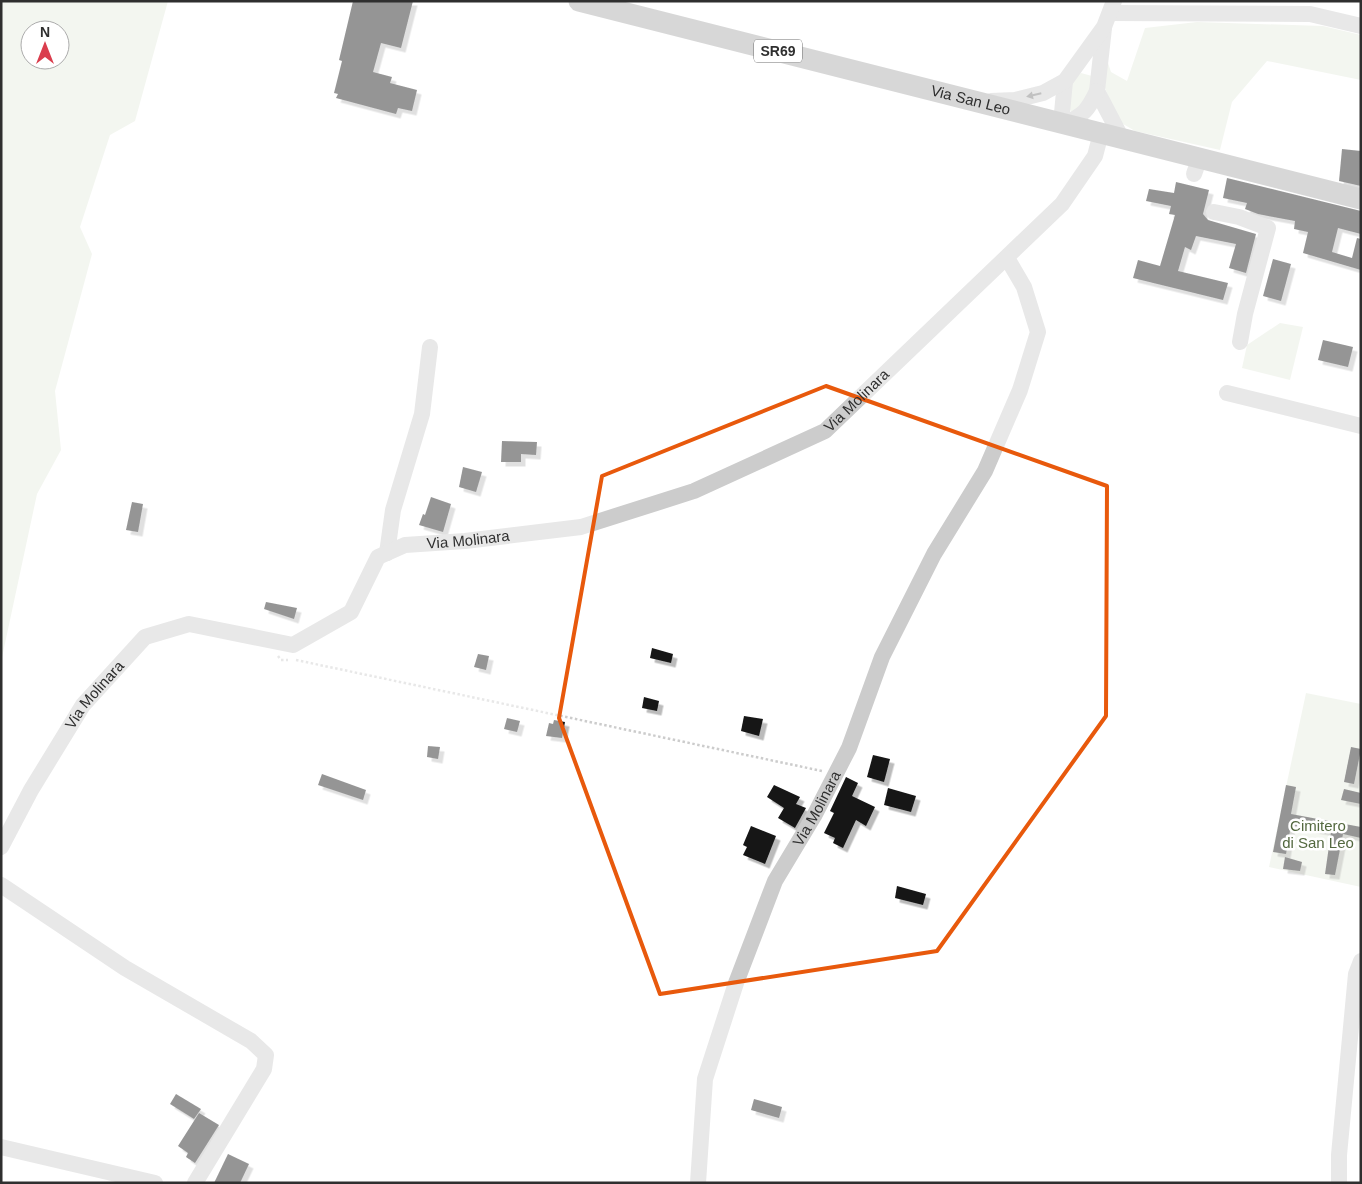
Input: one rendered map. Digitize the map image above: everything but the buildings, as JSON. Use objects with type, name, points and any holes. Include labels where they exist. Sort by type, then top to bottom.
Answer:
[{"type":"main road","name":"Via San Leo","points":[[579,1],[1111,135],[1197,166],[1361,200]]},
{"type":"street","points":[[1065,81],[1062,113],[1064,124],[1078,118],[1089,109],[1097,91],[1110,14]]},
{"type":"street","points":[[977,102],[1015,100],[1044,93],[1065,81],[1110,14]]},
{"type":"street","points":[[1110,14],[1310,14],[1361,26]]},
{"type":"street","points":[[1097,91],[1111,135]]},
{"type":"street","name":"Via Molinara","points":[[1,847],[31,790],[83,705],[145,636],[189,624],[280,640],[293,645],[351,612],[378,557],[406,544],[465,541],[581,527],[694,491],[825,431],[1062,204],[1111,135]]},
{"type":"street","points":[[1214,212],[1239,217],[1268,228],[1245,314],[1240,342]]},
{"type":"street","name":"Via Molinara","points":[[698,1183],[705,1079],[736,983],[775,881],[849,748],[882,657],[934,554],[985,471],[1020,390],[1038,332],[1024,287],[1007,258]]},
{"type":"street","points":[[387,553],[392,510],[422,414],[430,347]]},
{"type":"street","points":[[1227,393],[1361,426]]},
{"type":"street","points":[[1,885],[125,968],[251,1041],[266,1055],[264,1069],[195,1183]]},
{"type":"street","points":[[1339,1183],[1339,1154],[1356,984],[1361,961]]},
{"type":"street","points":[[1,1147],[155,1183]]},
{"type":"path","points":[[280,640],[276,653],[281,660],[298,660],[836,774]]},
{"type":"highlighted area","points":[[826,386],[1107,486],[1106,716],[937,951],[660,994],[559,718],[602,476]]},
{"type":"green space","points":[[1,1],[168,1],[135,121],[110,135],[80,227],[92,254],[55,391],[61,450],[37,494],[1,662]]},
{"type":"green space","points":[[1197,22],[1323,26],[1361,35],[1361,80],[1267,61],[1232,102],[1220,150],[1135,131],[1118,121],[1105,88],[1107,60],[1111,72],[1127,81],[1145,28]]},
{"type":"green space","points":[[1081,73],[1092,76],[1089,97],[1072,113],[1068,103],[1069,91],[1073,81]]},
{"type":"green space","points":[[1280,323],[1303,327],[1290,380],[1242,368],[1247,345]]},
{"type":"green space","name":"Cimitero di San Leo","points":[[1306,693],[1361,704],[1361,887],[1269,867]]}]
